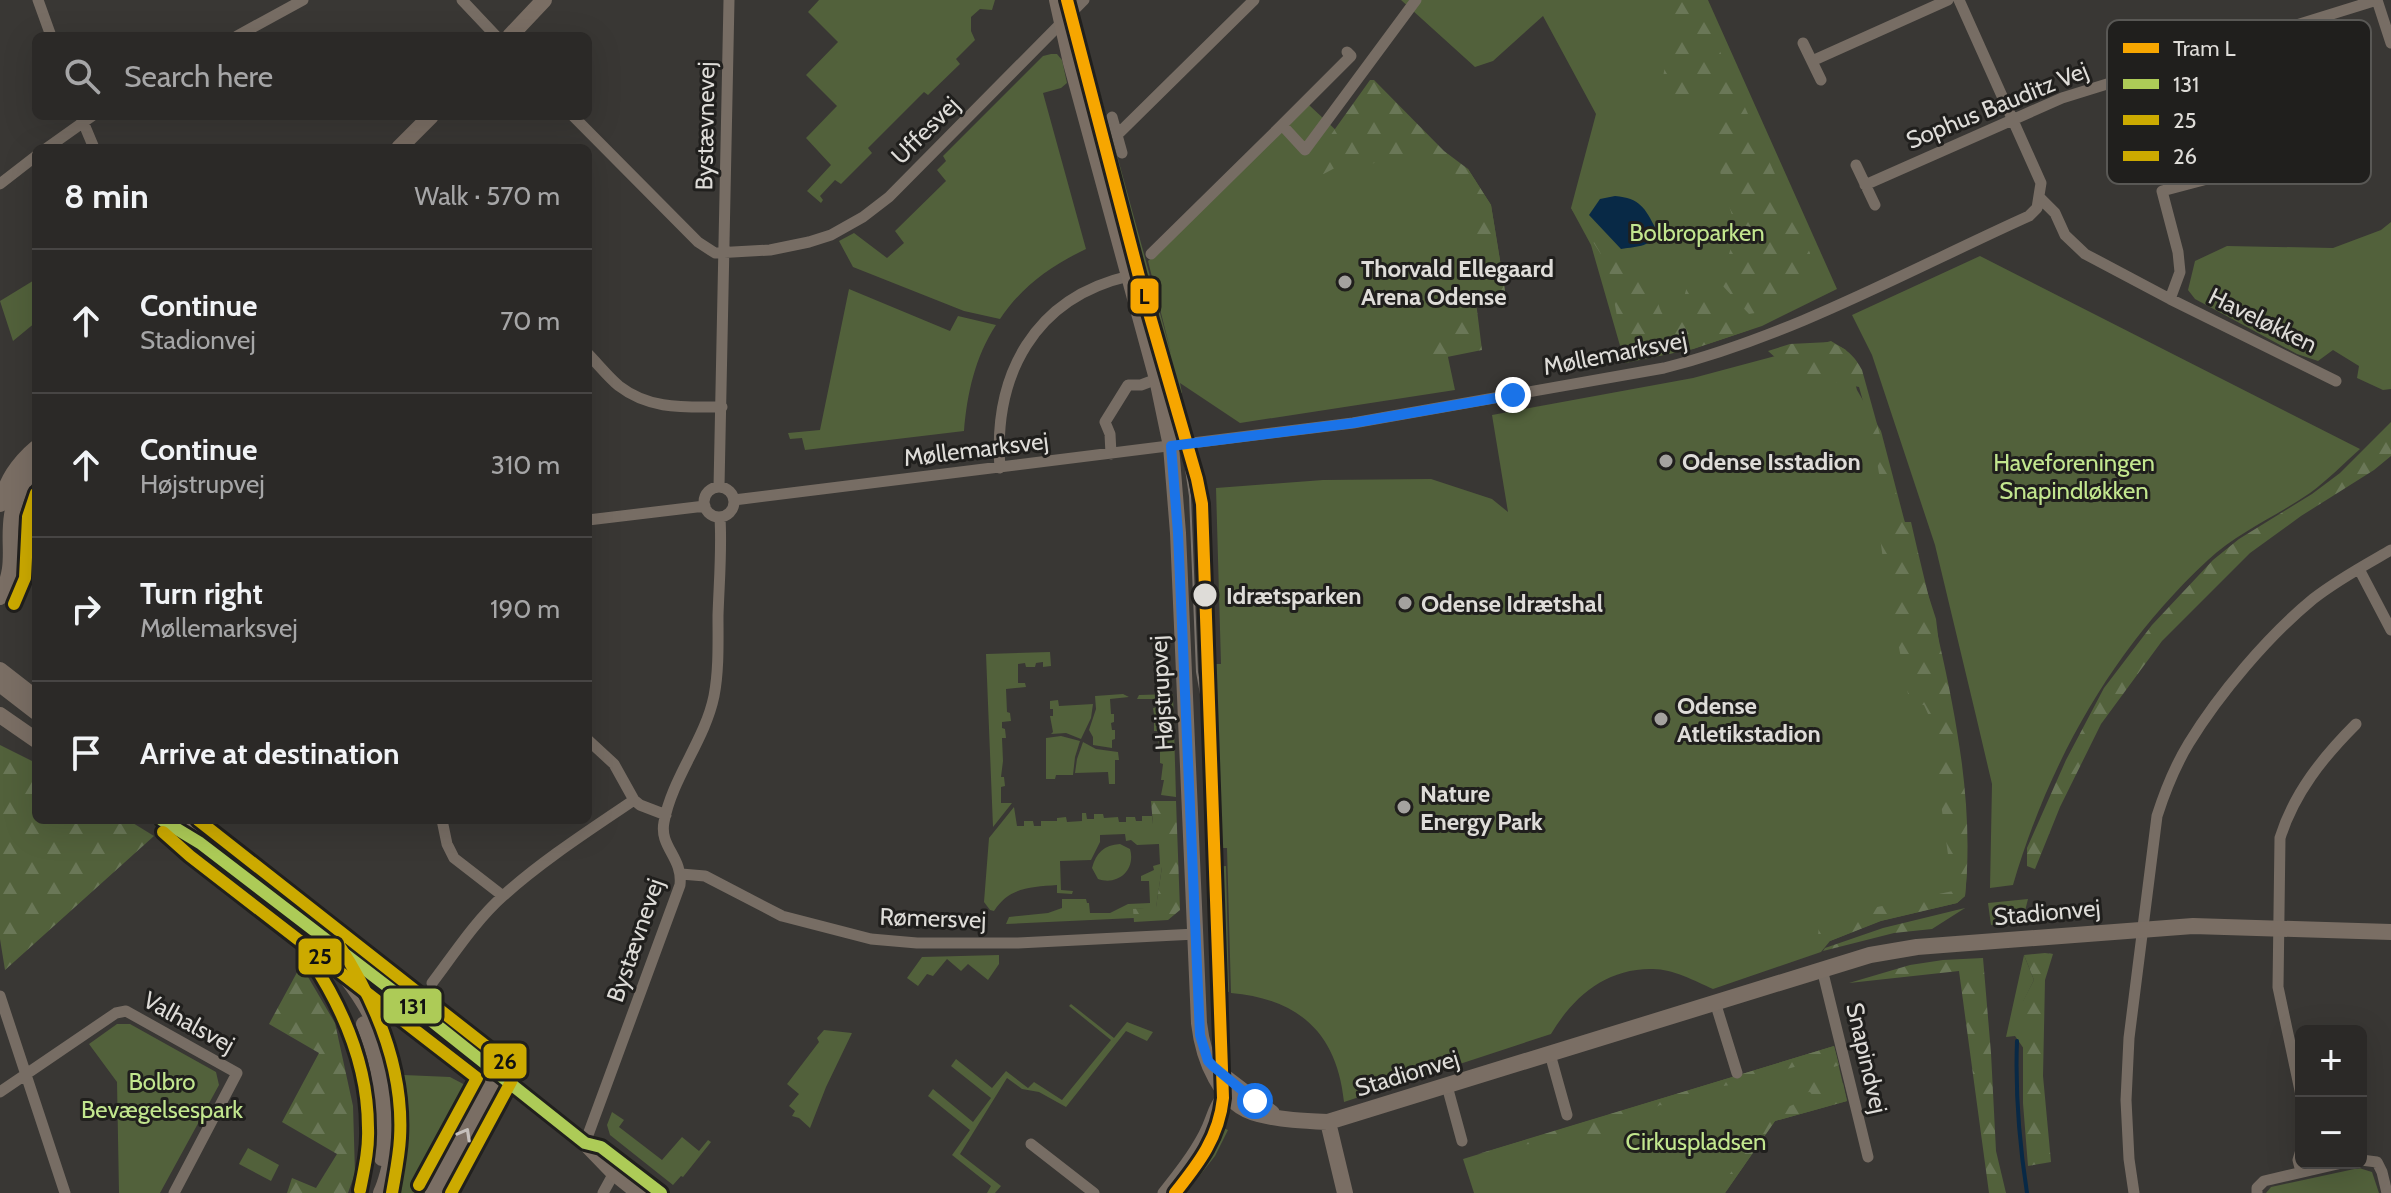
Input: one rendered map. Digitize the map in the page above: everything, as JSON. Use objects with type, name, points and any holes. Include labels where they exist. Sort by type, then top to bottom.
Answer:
[{"type":"street","points":[[38,0],[50,32]]},
{"type":"street","points":[[244,32],[303,0]]},
{"type":"street","points":[[462,0],[492,32]]},
{"type":"street","points":[[514,32],[544,0]]},
{"type":"street","name":"Bystævnevej","points":[[719,487],[729,0]]},
{"type":"street","name":"Højstrupvej","points":[[1057,0],[1157,379],[1171,446],[1178,533],[1198,1006]]},
{"type":"street","name":"Uffesvej","points":[[725,253],[770,250],[809,242],[831,235],[863,217],[881,204],[1084,0]]},
{"type":"street","points":[[1117,135],[1254,0]]},
{"type":"street","points":[[1282,125],[1305,150],[1416,0]]},
{"type":"street","points":[[1812,61],[1948,0]]},
{"type":"street","points":[[1959,0],[2041,183],[2040,198]]},
{"type":"street","points":[[2377,0],[2391,43]]},
{"type":"street","name":"Sophus Bauditz Vej","points":[[2313,20],[2377,0]]},
{"type":"street","points":[[1803,43],[1821,80]]},
{"type":"street","points":[[1151,254],[1351,56],[1347,52]]},
{"type":"street","name":"Sophus Bauditz Vej","points":[[1865,185],[2062,98],[2107,84]]},
{"type":"street","points":[[1112,117],[1122,153]]},
{"type":"street","points":[[52,144],[82,120]]},
{"type":"street","points":[[86,120],[93,144]]},
{"type":"street","points":[[403,144],[427,120]]},
{"type":"street","points":[[577,120],[698,242],[715,253],[725,253]]},
{"type":"street","points":[[0,184],[32,159]]},
{"type":"street","points":[[1856,165],[1875,205]]},
{"type":"street","name":"Haveløkken","points":[[2170,299],[2180,272],[2162,191],[2188,184]]},
{"type":"street","name":"Haveløkken","points":[[2040,198],[2055,213],[2065,235],[2085,254],[2336,381]]},
{"type":"street","name":"Møllemarksvej","points":[[734,500],[1353,423],[1664,368],[1706,358],[1792,326],[2029,216],[2037,208],[2040,198]]},
{"type":"street","points":[[1000,468],[1000,416],[1006,390],[1023,350],[1043,324],[1067,302],[1087,289],[1129,276]]},
{"type":"street","points":[[592,358],[618,385],[641,400],[664,406],[722,407]]},
{"type":"street","points":[[1111,454],[1110,434],[1105,422],[1128,385],[1141,385],[1157,379]]},
{"type":"street","points":[[0,597],[11,568],[3,505],[12,473],[32,451]]},
{"type":"street","points":[[3,505],[20,491],[32,470]]},
{"type":"street","points":[[719,487],[729,491],[734,500],[731,512],[720,518],[710,515],[705,506],[707,493],[719,487]]},
{"type":"street","points":[[592,520],[705,506]]},
{"type":"street","points":[[592,744],[614,764],[634,800],[666,815],[714,697],[720,518]]},
{"type":"street","points":[[2134,1193],[2126,1100],[2129,1038],[2157,816],[2168,783],[2188,744],[2228,689],[2279,630],[2315,598],[2391,550]]},
{"type":"street","points":[[2359,569],[2391,630]]},
{"type":"street","points":[[0,670],[32,695]]},
{"type":"street","points":[[0,684],[32,709]]},
{"type":"street","points":[[0,698],[32,719]]},
{"type":"street","points":[[0,715],[32,737]]},
{"type":"street","points":[[2295,1067],[2278,987],[2280,838],[2287,815],[2303,786],[2334,746],[2356,724]]},
{"type":"street","points":[[432,983],[503,896],[578,838],[634,800]]},
{"type":"street","name":"Bystævnevej","points":[[585,1143],[680,885],[678,862],[665,841],[663,826],[666,815]]},
{"type":"street","points":[[169,824],[200,843]]},
{"type":"street","points":[[179,824],[585,1143],[639,1193]]},
{"type":"street","points":[[443,824],[454,858],[503,896]]},
{"type":"street","name":"Rømersvej","points":[[681,874],[705,876],[782,916],[871,939],[917,943],[1018,943],[1196,934]]},
{"type":"street","points":[[254,885],[346,975],[382,1038],[395,1081],[397,1121],[392,1159],[379,1193]]},
{"type":"street","name":"Stadionvej","points":[[1198,1006],[1200,1035],[1208,1061],[1249,1111],[1291,1120],[1328,1122],[1882,953],[2053,935],[2193,926],[2391,932]]},
{"type":"street","name":"Snapindvej","points":[[1822,969],[1868,1157]]},
{"type":"street","points":[[0,996],[65,1193]]},
{"type":"street","points":[[1715,1002],[1737,1073]]},
{"type":"street","name":"Valhalsvej","points":[[0,1092],[116,1013],[126,1011],[237,1073],[174,1193]]},
{"type":"street","points":[[1550,1054],[1567,1115]]},
{"type":"street","points":[[433,1193],[497,1074]]},
{"type":"street","points":[[1447,1086],[1462,1141]]},
{"type":"street","points":[[1163,1193],[1192,1154],[1207,1129],[1214,1105],[1229,1088]]},
{"type":"street","points":[[1328,1122],[1345,1193]]},
{"type":"street","points":[[585,1143],[601,1147],[661,1193]]},
{"type":"street","points":[[1031,1144],[1094,1193]]},
{"type":"street","points":[[2367,1161],[2377,1162],[2387,1171],[2387,1193]]},
{"type":"street","points":[[2257,1193],[2257,1188],[2264,1181],[2312,1169]]},
{"type":"street","points":[[603,1193],[614,1173]]},
{"type":"green space","points":[[819,0],[995,0],[992,10],[980,9],[971,17],[975,40],[956,59],[960,64],[928,95],[924,92],[868,148],[872,153],[841,184],[835,180],[820,196],[823,200],[821,203],[807,191],[831,165],[806,138],[837,106],[806,75],[838,42],[808,12]]},
{"type":"green space","name":"Bolbroparken","points":[[1401,0],[1708,0],[1837,289],[1762,326],[1693,349],[1625,363],[1591,245],[1571,208],[1596,114],[1543,16],[1493,61],[1475,67]]},
{"type":"green space","points":[[1667,0],[1697,0],[1752,123],[1723,145],[1714,142],[1713,135],[1722,121],[1723,112],[1718,106],[1676,94],[1664,81],[1665,68],[1678,36]]},
{"type":"green space","points":[[1057,54],[1062,60],[1067,83],[1043,93],[1086,249],[1038,278],[1000,319],[964,311],[853,267],[839,241],[854,233],[887,258],[904,243],[895,231],[946,181],[937,170],[946,161],[943,156],[1043,56]]},
{"type":"green space","points":[[1091,60],[1171,353],[1148,261],[1309,105],[1355,148],[1397,142],[1468,169],[1491,205],[1506,297],[1479,302],[1469,318],[1445,343],[1455,390],[1240,423],[1180,383],[1182,393],[1169,393],[1077,63]]},
{"type":"green space","points":[[1370,80],[1374,80],[1444,151],[1468,169],[1491,205],[1506,297],[1476,302],[1482,350],[1447,357],[1448,368],[1439,378],[1420,349],[1454,316],[1471,285],[1475,259],[1468,199],[1463,184],[1452,169],[1442,162],[1426,159],[1385,160],[1360,167],[1346,162],[1318,177],[1310,164]]},
{"type":"green space","points":[[1758,136],[1810,253],[1807,279],[1796,293],[1749,314],[1721,284],[1734,224],[1720,166],[1724,151]]},
{"type":"green space","points":[[1571,208],[1581,211],[1648,275],[1666,319],[1671,322],[1679,315],[1688,283],[1701,280],[1744,318],[1749,330],[1693,349],[1628,362],[1622,345],[1608,265]]},
{"type":"green space","points":[[2391,222],[2391,389],[2383,390],[2357,378],[2359,366],[2333,350],[2318,361],[2297,354],[2195,299],[2188,290],[2195,261],[2227,246],[2333,248],[2381,230]]},
{"type":"green space","name":"Haveforeningen Snapindløkken","points":[[1980,256],[2360,449],[2310,493],[2220,550],[2174,594],[2114,669],[2088,709],[2045,795],[2013,885],[1990,888],[1992,784],[1935,545],[1872,355],[1852,315]]},
{"type":"green space","points":[[32,281],[32,325],[13,341],[0,301]]},
{"type":"green space","points":[[849,289],[950,331],[958,316],[996,325],[973,376],[964,431],[805,450],[802,438],[790,439],[788,433],[820,430]]},
{"type":"green space","points":[[1831,341],[1846,350],[1857,390],[1881,431],[1904,519],[1936,619],[1967,871],[1965,896],[1957,903],[1880,921],[1830,941],[1821,952],[1713,989],[1668,971],[1636,970],[1620,974],[1606,979],[1581,997],[1551,1034],[1344,1102],[1333,1057],[1310,1024],[1276,1003],[1231,993],[1227,848],[1212,848],[1205,664],[1221,664],[1216,488],[1323,480],[1431,479],[1492,499],[1508,512],[1492,415],[1693,378]]},
{"type":"green space","points":[[1830,342],[1849,353],[1862,370],[1897,496],[1893,509],[1885,508],[1872,433],[1859,387],[1793,373],[1768,351],[1790,344]]},
{"type":"green space","points":[[2391,422],[2391,456],[2250,553],[2162,641],[2101,724],[2060,807],[2035,869],[2027,866],[2027,848],[2066,760],[2104,688],[2152,625],[2213,560],[2239,539],[2340,473]]},
{"type":"green space","points":[[1899,522],[1911,522],[1953,708],[1966,802],[1968,849],[1965,896],[1957,903],[1881,921],[1830,941],[1818,936],[1819,925],[1863,910],[1953,891],[1929,716],[1924,705],[1910,704],[1886,581],[1879,530]]},
{"type":"green space","points":[[1050,652],[1051,666],[1043,667],[1043,662],[1036,663],[1035,667],[1018,664],[1018,683],[1025,683],[1026,687],[1006,689],[1007,712],[1011,721],[1002,722],[1006,738],[1002,738],[1001,777],[1004,777],[1005,786],[1001,787],[1001,803],[1012,803],[993,827],[986,654]]},
{"type":"green space","points":[[1123,694],[1129,697],[1110,699],[1111,714],[1114,714],[1112,730],[1115,730],[1112,748],[1093,745],[1089,730],[1096,709],[1095,696]]},
{"type":"green space","points":[[1173,694],[1176,797],[1161,795],[1164,780],[1161,780],[1163,764],[1160,763],[1158,747],[1160,731],[1154,731],[1157,715],[1154,715],[1153,708],[1158,707],[1157,699],[1137,699],[1139,695]]},
{"type":"green space","points":[[1058,700],[1059,706],[1093,704],[1091,718],[1081,739],[1066,733],[1051,734],[1050,716],[1053,716],[1053,709],[1050,709],[1050,701]]},
{"type":"green space","points":[[1061,736],[1080,741],[1073,775],[1056,775],[1055,779],[1046,779],[1046,738]]},
{"type":"green space","points":[[1083,742],[1096,749],[1118,752],[1115,784],[1109,784],[1108,772],[1075,773]]},
{"type":"green space","points":[[0,745],[32,761],[32,824],[134,824],[154,836],[5,970],[0,939]]},
{"type":"green space","points":[[1151,801],[1176,801],[1180,910],[1168,920],[1134,922],[1133,909],[1156,907],[1162,867],[1162,828],[1153,825]]},
{"type":"green space","points":[[1014,807],[1017,826],[1024,826],[1024,821],[1033,821],[1034,826],[1041,826],[1041,821],[1057,821],[1057,818],[1066,817],[1067,822],[1082,821],[1082,813],[1086,813],[1087,819],[1094,819],[1094,814],[1103,814],[1104,818],[1118,817],[1119,822],[1126,822],[1126,817],[1142,821],[1142,816],[1152,816],[1153,824],[1162,827],[1162,867],[1156,908],[1134,909],[1134,918],[1006,924],[1009,917],[1048,913],[1062,908],[1062,899],[1086,899],[1090,913],[1110,913],[1128,904],[1150,903],[1149,881],[1141,881],[1141,876],[1160,864],[1159,844],[1137,845],[1131,840],[1126,841],[1125,834],[1100,835],[1091,860],[1060,861],[1061,890],[1073,891],[1072,894],[1057,893],[1057,885],[1030,888],[1014,893],[994,911],[990,910],[984,902],[989,838]]},
{"type":"green space","points":[[1120,844],[1130,849],[1128,870],[1112,880],[1098,879],[1092,868],[1096,858],[1105,848]]},
{"type":"green space","points":[[1226,866],[1229,992],[1217,992],[1213,867]]},
{"type":"green space","points":[[2028,899],[2022,923],[1991,925],[1988,903]]},
{"type":"green space","points":[[1965,908],[1932,929],[1894,933],[1823,951],[1883,928]]},
{"type":"green space","points":[[2053,954],[2045,980],[2043,1076],[2051,1162],[2028,1166],[2023,1103],[2023,1001],[2034,980],[2024,955]]},
{"type":"green space","points":[[999,955],[999,964],[988,980],[968,964],[961,971],[947,959],[933,976],[927,974],[918,986],[907,978],[922,957]]},
{"type":"green space","points":[[2024,955],[2034,980],[2023,1002],[2024,1049],[2015,1036],[2006,1037]]},
{"type":"green space","points":[[1983,958],[1996,1151],[2006,1193],[1989,1193],[1959,971],[1849,983],[1910,965]]},
{"type":"green space","points":[[301,965],[335,1023],[353,1106],[355,1173],[348,1193],[287,1193],[292,1178],[316,1188],[337,1154],[282,1122],[319,1053],[269,1024]]},
{"type":"green space","points":[[1071,1004],[1114,1038],[1127,1022],[1153,1032],[1147,1041],[1126,1031],[1066,1107],[1039,1092],[1022,1089],[1007,1078],[960,1154],[1001,1186],[995,1193],[987,1193],[991,1186],[952,1155],[970,1130],[928,1096],[933,1089],[973,1122],[991,1098],[951,1066],[956,1059],[992,1088],[1006,1071],[1028,1088],[1034,1082],[1062,1100],[1111,1040],[1069,1006]]},
{"type":"green space","name":"Bolbro Bevægelsespark","points":[[117,1024],[130,1024],[216,1072],[219,1085],[160,1193],[119,1193],[117,1082],[89,1044]]},
{"type":"green space","points":[[824,1030],[852,1033],[810,1128],[792,1116],[795,1111],[789,1106],[799,1094],[787,1084],[819,1042],[817,1038]]},
{"type":"green space","name":"Cirkuspladsen","points":[[1834,1046],[1847,1101],[1775,1121],[1725,1193],[1474,1193],[1463,1159]]},
{"type":"green space","points":[[1834,1046],[1839,1065],[1834,1067],[1830,1057],[1751,1079],[1755,1091],[1738,1097],[1730,1085],[1710,1088],[1690,1100],[1660,1105],[1619,1122],[1611,1129],[1610,1144],[1605,1149],[1588,1150],[1578,1140],[1554,1137],[1545,1143],[1517,1145],[1478,1154]]},
{"type":"green space","points":[[404,1075],[450,1077],[471,1088],[417,1193],[394,1193],[403,1164],[407,1135],[408,1105]]},
{"type":"green space","points":[[1817,1081],[1820,1090],[1843,1083],[1847,1101],[1775,1121],[1725,1193],[1716,1193],[1774,1113],[1813,1096],[1810,1092],[1783,1094]]},
{"type":"green space","points":[[612,1112],[624,1120],[619,1127],[662,1160],[682,1137],[699,1151],[708,1140],[711,1142],[673,1185],[610,1135],[607,1125]]},
{"type":"green space","points":[[1216,1125],[1228,1130],[1215,1156],[1186,1193],[1171,1193],[1204,1149]]},
{"type":"green space","points":[[248,1148],[279,1165],[271,1181],[239,1164]]},
{"type":"green space","points":[[2362,1169],[2372,1172],[2379,1193],[2266,1193],[2271,1187]]},
{"type":"water","points":[[1615,196],[1630,199],[1645,210],[1656,229],[1652,240],[1621,249],[1589,215],[1600,199]]},
{"type":"waterway","points":[[2017,1041],[2018,1117],[2027,1193]]},
{"type":"tram line","name":"L","points":[[1067,0],[1202,504],[1223,1098],[1212,1137],[1200,1160],[1175,1193]]},
{"type":"tram line","points":[[1177,408],[1190,496],[1197,672],[1212,755]]},
{"type":"transit line","name":"25","points":[[14,604],[25,578],[28,517],[32,505]]},
{"type":"transit line","name":"131","points":[[169,824],[200,843],[585,1143],[601,1147],[661,1193]]},
{"type":"transit line","name":"26","points":[[203,824],[510,1065],[512,1080],[451,1193]]},
{"type":"transit line","name":"25","points":[[163,832],[477,1078],[419,1185]]},
{"type":"transit line","name":"26","points":[[337,942],[375,1011],[392,1061],[400,1112],[392,1193]]},
{"type":"transit line","name":"25","points":[[311,960],[344,1019],[364,1083],[368,1136],[360,1190]]},
{"type":"place","name":"Thorvald Ellegaard Arena Odense","points":[[1345,282]]},
{"type":"place","name":"Odense Isstadion","points":[[1666,461]]},
{"type":"place","name":"Idrætsparken","points":[[1205,595]]},
{"type":"place","name":"Odense Idrætshal","points":[[1405,603]]},
{"type":"place","name":"Odense Atletikstadion","points":[[1661,719]]},
{"type":"place","name":"Nature Energy Park","points":[[1404,807]]},
{"type":"route","points":[[1255,1101],[1223,1077],[1208,1061],[1200,1035],[1178,533],[1171,446],[1353,423],[1513,395]]}]
